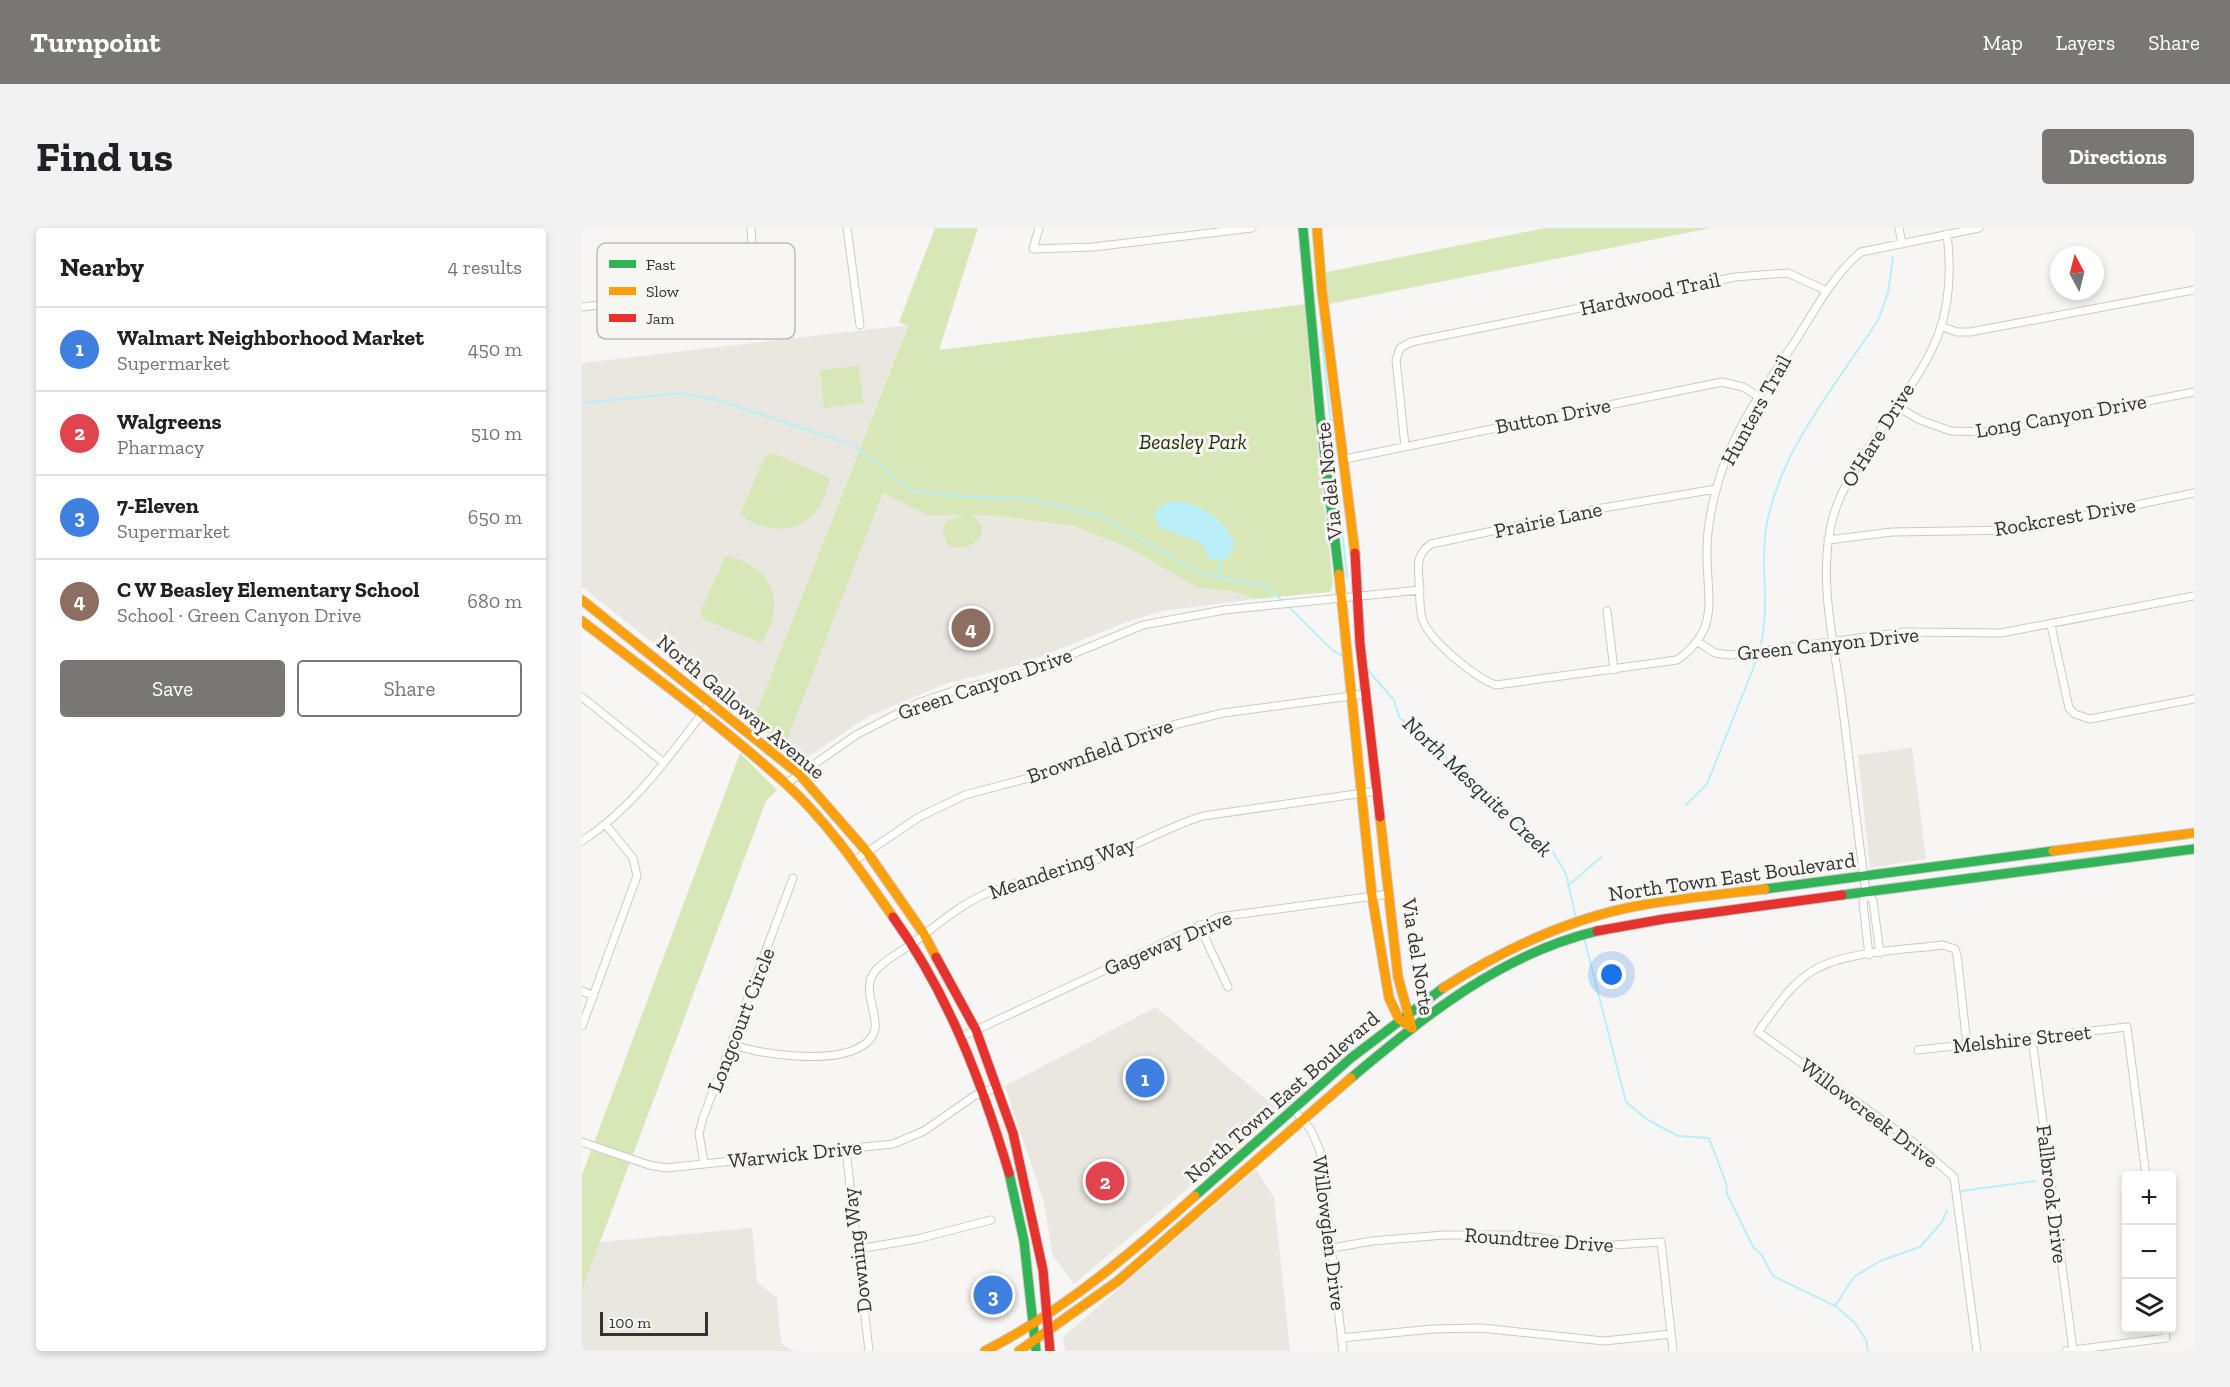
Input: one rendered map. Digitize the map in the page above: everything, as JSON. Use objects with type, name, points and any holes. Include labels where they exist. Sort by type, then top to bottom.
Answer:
[{"type":"main road","name":"Via del Norte","points":[[1303,228],[1314,358],[1351,676],[1360,793],[1372,896],[1389,998],[1399,1019],[1412,1028]]},
{"type":"main road","name":"Via del Norte","points":[[1317,228],[1322,291],[1345,459],[1358,596],[1360,644],[1398,977],[1402,995],[1410,1012],[1412,1028]]},
{"type":"main road","name":"North Galloway Avenue","points":[[582,600],[799,774],[867,852],[924,934],[976,1030],[998,1087],[1028,1194],[1043,1270],[1050,1351]]},
{"type":"main road","name":"North Galloway Avenue","points":[[582,621],[702,714],[786,784],[854,861],[912,943],[946,1004],[961,1037],[983,1093],[1016,1197],[1028,1267],[1035,1346]]},
{"type":"main road","points":[[628,657],[639,645]]},
{"type":"main road","points":[[2191,834],[2191,849]]},
{"type":"main road","name":"North Town East Boulevard","points":[[986,1351],[1034,1326],[1128,1254],[1399,1019],[1482,963],[1505,952],[1604,913],[1642,905],[2191,834]]},
{"type":"main road","name":"North Town East Boulevard","points":[[1019,1351],[1035,1346],[1137,1264],[1303,1119],[1412,1028],[1475,984],[1513,962],[1558,943],[1607,929],[1664,919],[2191,849]]},
{"type":"main road","points":[[2001,858],[2004,874]]},
{"type":"main road","points":[[1505,952],[1513,962]]},
{"type":"main road","points":[[1016,1197],[1028,1194]]},
{"type":"main road","points":[[1186,1204],[1196,1214]]},
{"type":"main road","points":[[1128,1254],[1137,1264]]},
{"type":"street","points":[[750,228],[751,243]]},
{"type":"street","points":[[847,228],[860,325]]},
{"type":"street","points":[[1039,228],[1033,249],[1093,247],[1252,228]]},
{"type":"street","points":[[1899,228],[1902,244]]},
{"type":"street","points":[[1827,291],[1861,252],[1979,228]]},
{"type":"street","name":"O'Hare Drive","points":[[1866,892],[1828,593],[1828,540],[1833,517],[1853,471],[1931,354],[1943,327],[1950,293],[1951,270],[1947,234]]},
{"type":"street","name":"Hardwood Trail","points":[[1405,446],[1395,360],[1400,348],[1411,342],[1735,277],[1788,273],[1827,291]]},
{"type":"street","points":[[1943,327],[1957,332],[1970,332],[2194,290]]},
{"type":"street","name":"Hunters Trail","points":[[1698,642],[1710,617],[1707,549],[1716,489],[1735,439],[1827,291]]},
{"type":"street","points":[[582,307],[597,305]]},
{"type":"street","name":"Button Drive","points":[[1345,459],[1722,382],[1743,387],[1759,397]]},
{"type":"street","name":"Long Canyon Drive","points":[[1896,406],[1920,420],[1951,431],[1991,432],[2194,392]]},
{"type":"street","name":"Prairie Lane","points":[[1420,590],[1419,557],[1431,544],[1597,509],[1716,489]]},
{"type":"street","name":"Rockcrest Drive","points":[[1828,540],[1892,532],[2015,530],[2194,493]]},
{"type":"street","points":[[1342,598],[1420,590],[1422,618],[1427,627],[1482,680],[1506,684],[1677,660],[1698,642]]},
{"type":"street","name":"Green Canyon Drive","points":[[1698,642],[1715,653],[1730,655],[1905,632],[2001,633],[2194,596]]},
{"type":"street","name":"Green Canyon Drive","points":[[786,784],[856,735],[918,703],[953,691],[1029,672],[1143,625],[1191,615],[1342,598]]},
{"type":"street","points":[[1607,611],[1614,670]]},
{"type":"street","points":[[2051,625],[2069,708],[2076,714],[2091,719],[2194,699]]},
{"type":"street","name":"Brownfield Drive","points":[[854,861],[919,817],[965,795],[1059,770],[1148,731],[1223,713],[1366,694]]},
{"type":"street","points":[[583,699],[663,762]]},
{"type":"street","points":[[582,841],[606,825],[663,762],[711,702]]},
{"type":"street","name":"Meandering Way","points":[[731,1044],[754,1053],[785,1056],[840,1053],[862,1047],[872,1040],[876,1027],[870,981],[875,971],[890,958],[982,895],[1118,852],[1179,824],[1233,810],[1377,791]]},
{"type":"street","points":[[582,1026],[637,876],[633,858],[606,825]]},
{"type":"street","name":"Longcourt Circle","points":[[704,1164],[699,1132],[793,878]]},
{"type":"street","points":[[1866,892],[1873,902],[1880,954]]},
{"type":"street","points":[[1866,892],[1863,903],[1869,955],[1943,945],[1955,949],[1967,1045]]},
{"type":"street","name":"Gageway Drive","points":[[961,1037],[1200,925],[1237,913],[1389,894]]},
{"type":"street","points":[[1200,925],[1228,987]]},
{"type":"street","name":"Willowcreek Drive","points":[[1869,955],[1815,969],[1785,996],[1758,1032],[1913,1142],[1954,1177],[1977,1351]]},
{"type":"street","points":[[582,991],[594,996]]},
{"type":"street","name":"Melshire Street","points":[[1918,1050],[2127,1027],[2145,1171]]},
{"type":"street","name":"Fallbrook Drive","points":[[2032,1038],[2069,1351]]},
{"type":"street","name":"Warwick Drive","points":[[582,1142],[648,1165],[666,1168],[846,1150],[906,1140],[937,1122],[964,1101],[998,1087]]},
{"type":"street","name":"Willowglen Drive","points":[[1293,1109],[1303,1119],[1320,1151],[1343,1351]]},
{"type":"street","name":"Downing Way","points":[[846,1150],[869,1351]]},
{"type":"street","points":[[858,1249],[917,1239],[991,1220]]},
{"type":"street","name":"Roundtree Drive","points":[[1332,1248],[1372,1240],[1444,1235],[1519,1235],[1598,1246],[1660,1242],[1668,1291],[1671,1334]]},
{"type":"street","points":[[1341,1338],[1432,1329],[1481,1328],[1604,1341],[1671,1334],[1673,1351]]},
{"type":"street","points":[[2069,1351],[2166,1338],[2165,1333]]},
{"type":"shaded area","points":[[908,325],[753,721],[582,587],[582,363]]},
{"type":"shaded area","points":[[883,493],[927,515],[990,515],[1074,526],[1129,548],[1198,588],[1231,591],[1255,599],[1163,611],[1129,621],[1020,665],[945,684],[869,716],[799,763],[784,748]]},
{"type":"shaded area","points":[[1912,748],[1926,859],[1870,868],[1858,755]]},
{"type":"shaded area","points":[[1156,1007],[1280,1111],[1074,1284],[1053,1256],[1044,1202],[1005,1086]]},
{"type":"shaded area","points":[[1256,1169],[1274,1198],[1290,1351],[1065,1351],[1063,1337]]},
{"type":"shaded area","points":[[752,1228],[757,1282],[777,1298],[781,1343],[793,1351],[582,1351],[582,1290],[600,1242]]},
{"type":"green space","name":"Beasley Park","points":[[935,228],[978,228],[939,350],[1306,304],[1310,377],[1333,584],[1330,592],[1255,599],[1231,591],[1198,588],[1129,548],[1074,526],[990,515],[972,515],[982,525],[980,537],[971,545],[953,547],[947,544],[942,530],[947,521],[965,515],[927,515],[883,493],[784,748],[753,721],[908,326],[899,322]]},
{"type":"green space","points":[[1545,228],[1711,228],[1329,304],[1325,276],[1327,272]]},
{"type":"green space","points":[[859,366],[863,403],[824,408],[820,370]]},
{"type":"green space","points":[[773,453],[830,478],[818,508],[808,519],[784,529],[770,528],[740,515],[765,456]]},
{"type":"green space","points":[[726,555],[742,560],[755,568],[771,588],[774,600],[773,614],[761,643],[703,619],[700,612]]},
{"type":"green space","points":[[740,753],[777,790],[766,801],[582,1290],[582,1175]]},
{"type":"water","points":[[1171,501],[1200,508],[1226,528],[1234,545],[1227,559],[1212,560],[1200,542],[1159,527],[1155,515],[1156,510]]},
{"type":"waterway","points":[[1761,643],[1765,614],[1764,543],[1773,501],[1783,473],[1811,420],[1878,320],[1888,293],[1893,257]]},
{"type":"waterway","points":[[1321,332],[1347,577]]},
{"type":"waterway","name":"North Mesquite Creek","points":[[582,403],[679,393],[718,400],[853,445],[911,490],[954,496],[1030,499],[1101,516],[1201,574],[1264,585],[1283,601]]},
{"type":"waterway","points":[[1219,561],[1221,576]]},
{"type":"waterway","name":"North Mesquite Creek","points":[[1287,605],[1332,650],[1345,657]]},
{"type":"waterway","points":[[1686,805],[1707,784],[1757,659]]},
{"type":"waterway","name":"North Mesquite Creek","points":[[1366,668],[1394,700],[1399,717],[1446,757],[1451,765],[1552,850],[1566,874],[1576,918]]},
{"type":"waterway","points":[[1568,886],[1601,857]]},
{"type":"waterway","name":"North Mesquite Creek","points":[[1584,938],[1626,1102],[1648,1120],[1678,1136],[1709,1138],[1726,1183],[1727,1194],[1753,1247],[1762,1255],[1773,1276],[1835,1306],[1855,1323],[1866,1340],[1868,1351]]},
{"type":"waterway","points":[[1961,1191],[2036,1181]]},
{"type":"waterway","points":[[1835,1306],[1854,1277],[1880,1261],[1920,1247],[1942,1222],[1947,1210]]},
{"type":"traffic: fast","points":[[1303,228],[1320,415],[1339,574]]},
{"type":"traffic: fast","points":[[1842,895],[2194,849]]},
{"type":"traffic: fast","points":[[1765,889],[2053,851]]},
{"type":"traffic: fast","points":[[1351,1078],[1436,1010],[1496,971],[1562,941],[1597,931]]},
{"type":"traffic: fast","points":[[1195,1196],[1351,1058],[1443,988]]},
{"type":"traffic: fast","points":[[1009,1173],[1024,1241],[1036,1351]]},
{"type":"traffic: slow","points":[[1317,228],[1322,291],[1355,553]]},
{"type":"traffic: slow","points":[[1339,574],[1372,896],[1389,998],[1399,1019],[1412,1028]]},
{"type":"traffic: slow","points":[[582,600],[799,774],[867,852],[924,934],[936,957]]},
{"type":"traffic: slow","points":[[582,621],[711,720],[785,783],[829,830],[893,917]]},
{"type":"traffic: slow","points":[[1380,817],[1398,977],[1412,1028]]},
{"type":"traffic: slow","points":[[2053,851],[2194,833]]},
{"type":"traffic: slow","points":[[1443,988],[1514,948],[1589,918],[1642,905],[1765,889]]},
{"type":"traffic: slow","points":[[1019,1351],[1118,1281],[1351,1078]]},
{"type":"traffic: slow","points":[[985,1351],[1069,1300],[1121,1260],[1195,1196]]},
{"type":"traffic: jam","points":[[1355,553],[1360,644],[1380,817]]},
{"type":"traffic: jam","points":[[1597,931],[1664,919],[1842,895]]},
{"type":"traffic: jam","points":[[893,917],[931,976],[962,1040],[1009,1173]]},
{"type":"traffic: jam","points":[[936,957],[976,1030],[1013,1133],[1043,1270],[1050,1351]]},
{"type":"place","name":"C W Beasley Elementary School","points":[[971,628]]},
{"type":"place","name":"Walmart Neighborhood Market","points":[[1145,1078]]},
{"type":"place","name":"Walgreens","points":[[1105,1181]]},
{"type":"place","name":"7-Eleven","points":[[993,1295]]}]
